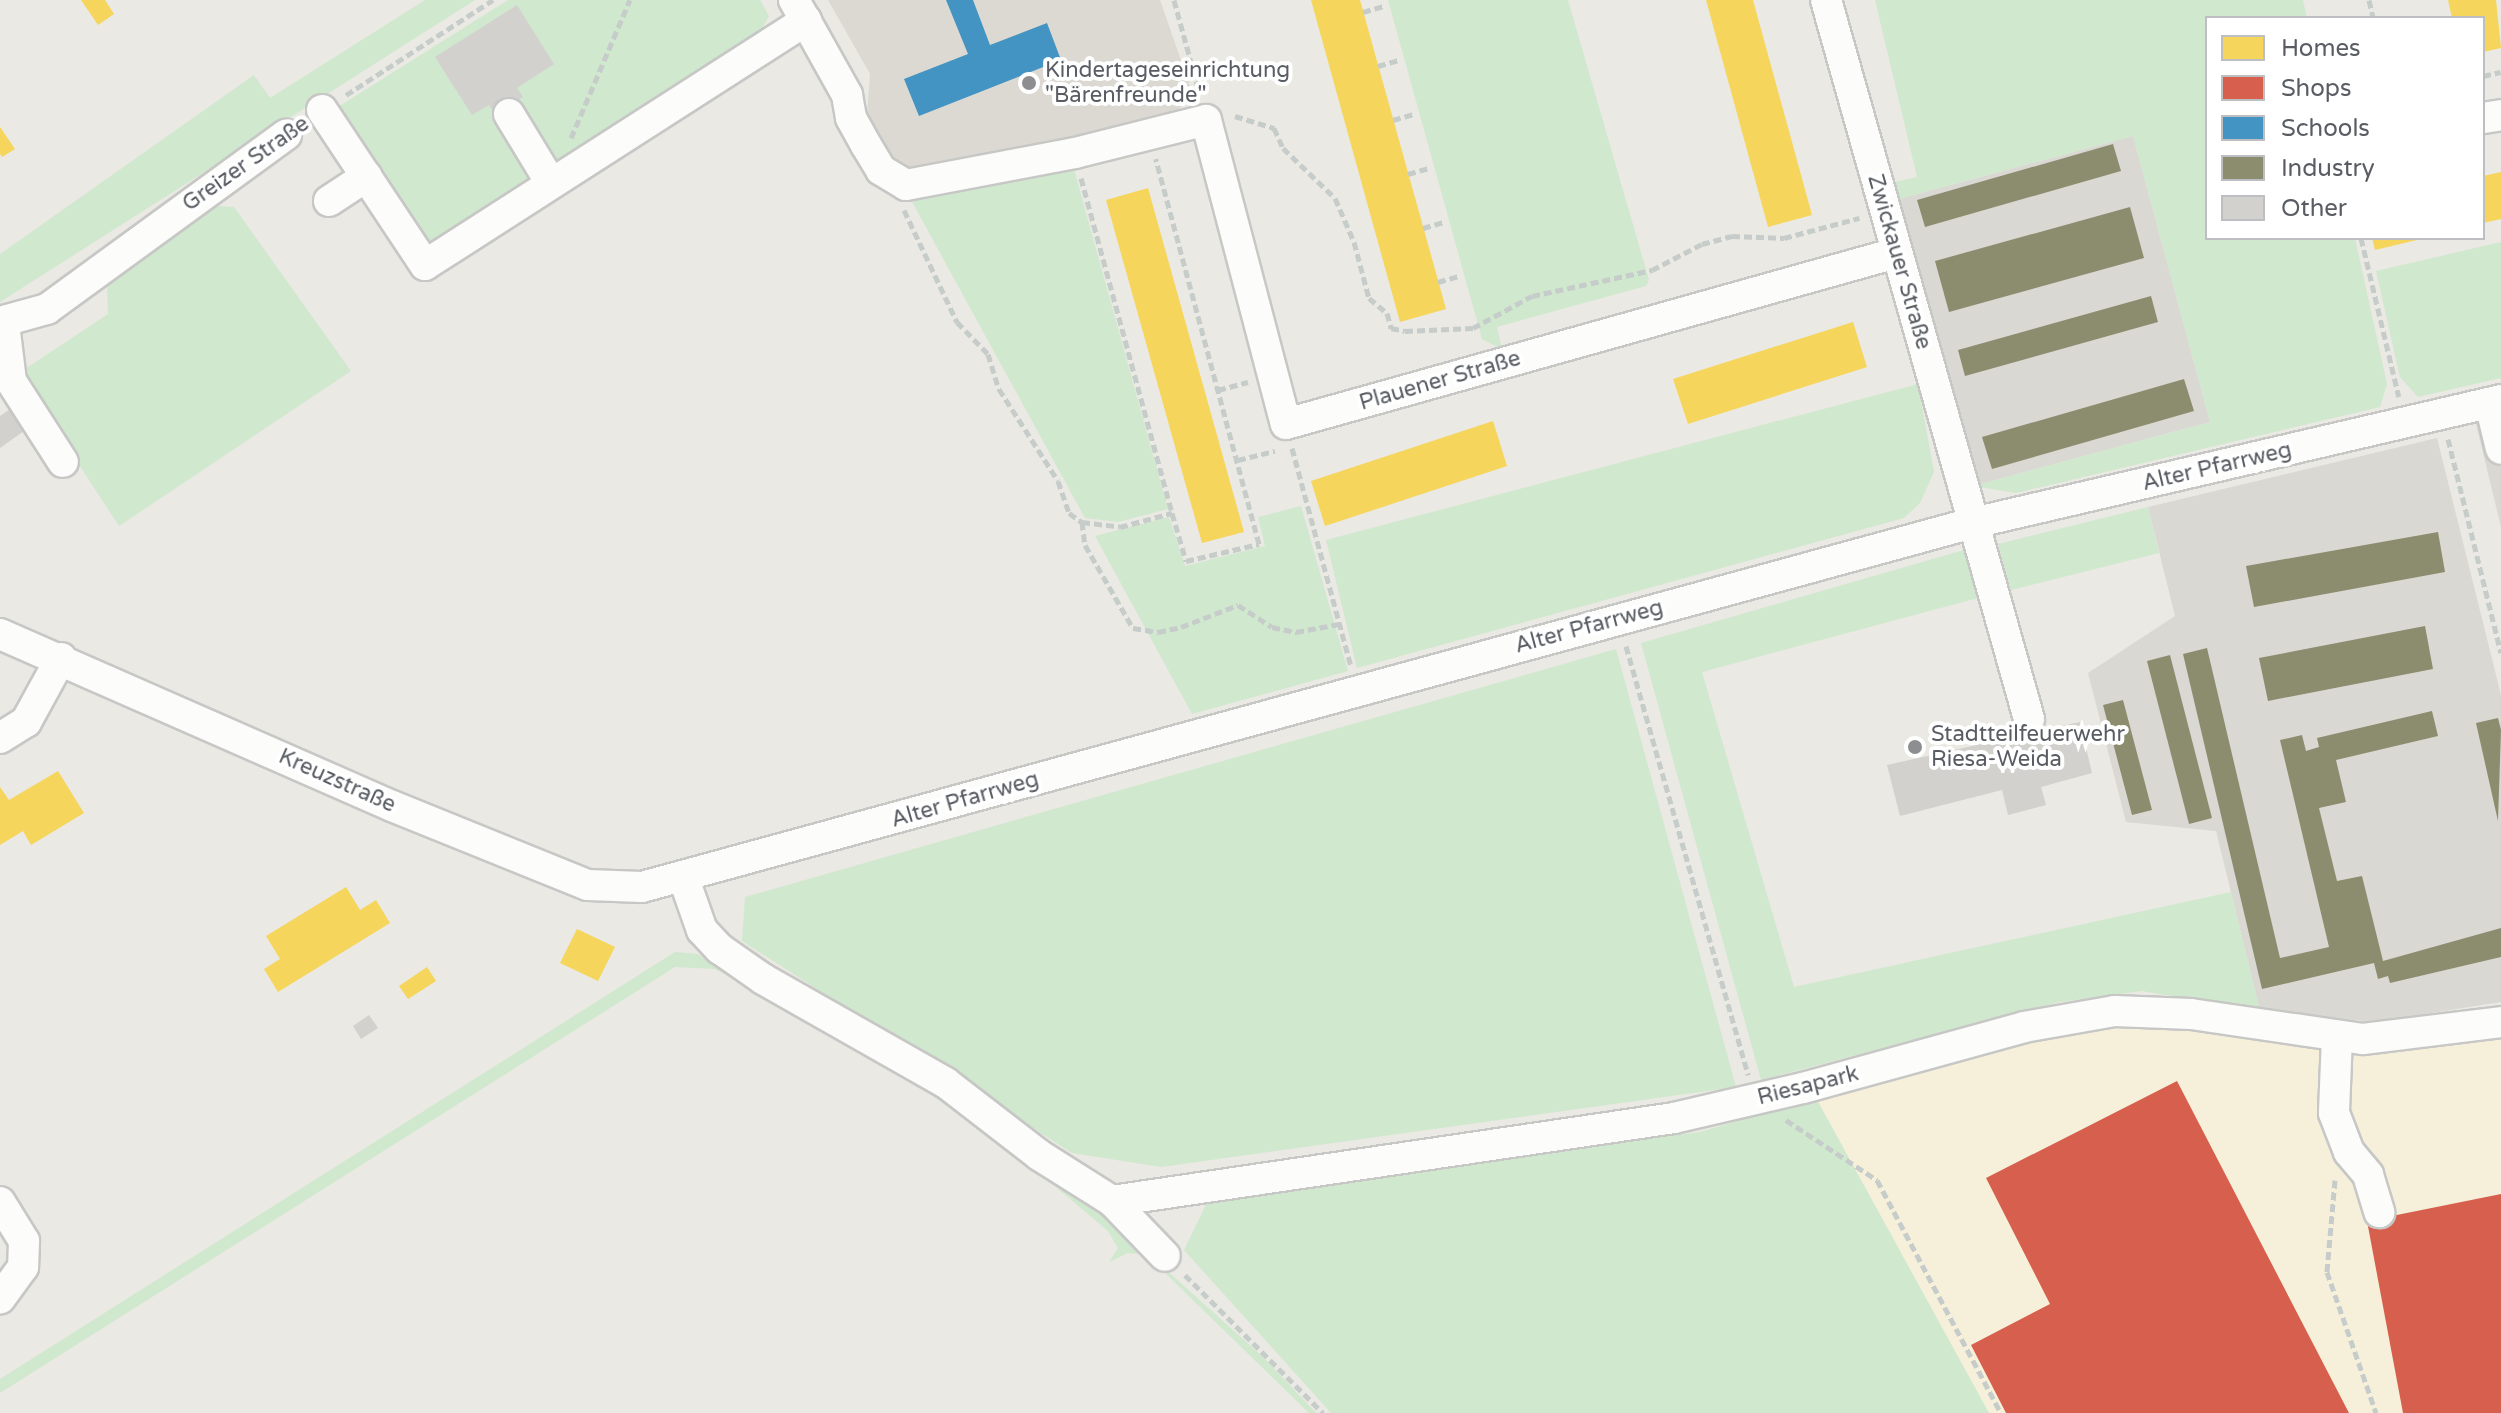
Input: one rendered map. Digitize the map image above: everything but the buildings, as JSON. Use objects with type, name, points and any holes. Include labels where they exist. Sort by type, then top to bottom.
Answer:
[{"type":"street","name":"Zwickauer Straße","points":[[1826,0],[2029,719]]},
{"type":"street","points":[[322,110],[425,265],[551,183],[800,10],[847,95],[851,118],[881,170],[906,185],[1075,153],[1206,120],[1289,435]]},
{"type":"street","points":[[509,114],[551,183]]},
{"type":"street","name":"Greizer Straße","points":[[2,323],[47,309],[286,135]]},
{"type":"street","points":[[329,201],[367,176]]},
{"type":"street","name":"Plauener Straße","points":[[1289,435],[1896,253]]},
{"type":"street","points":[[2,323],[11,381],[63,462]]},
{"type":"street","points":[[2496,402],[2501,449]]},
{"type":"street","name":"Alter Pfarrweg","points":[[684,879],[1618,618],[1973,523],[2496,402]]},
{"type":"street","name":"Kreuzstraße","points":[[0,634],[61,658],[392,806],[588,885],[614,889],[684,879]]},
{"type":"street","points":[[0,738],[26,722],[61,658]]},
{"type":"street","points":[[684,879],[702,930],[720,949],[946,1083],[1039,1155],[1112,1201],[1165,1256]]},
{"type":"street","name":"Riesapark","points":[[1112,1201],[1589,1131],[1755,1099],[2024,1027],[2115,1011],[2191,1014],[2337,1037],[2392,1039],[2501,1022]]},
{"type":"street","points":[[2337,1037],[2334,1113],[2349,1152],[2368,1175],[2379,1212]]},
{"type":"street","points":[[0,1202],[24,1241],[23,1267],[0,1299]]},
{"type":"path","name":"Greizer Straße","points":[[322,110],[493,0]]},
{"type":"path","points":[[570,141],[630,0]]},
{"type":"path","points":[[1174,0],[1206,120],[1239,116],[1274,128],[1283,148],[1335,198],[1354,242],[1369,298],[1387,313],[1391,328],[1405,331],[1473,328],[1532,296],[1652,270],[1702,244],[1732,236],[1784,238],[1884,211]]},
{"type":"path","points":[[1363,12],[1384,6]]},
{"type":"path","points":[[1378,66],[1399,60]]},
{"type":"path","points":[[1393,120],[1414,114]]},
{"type":"path","points":[[1075,153],[1186,561],[1259,544],[1149,134]]},
{"type":"path","points":[[1408,174],[1429,168]]},
{"type":"path","points":[[906,185],[904,215],[946,290],[957,322],[988,354],[999,389],[1058,481],[1069,513],[1082,522],[1120,527],[1172,513]]},
{"type":"path","points":[[1423,228],[1444,222]]},
{"type":"path","points":[[2361,240],[2405,423]]},
{"type":"path","points":[[1438,282],[1459,276]]},
{"type":"path","points":[[2442,415],[2501,653]]},
{"type":"path","points":[[1238,460],[1289,435],[1359,690]]},
{"type":"path","points":[[1082,522],[1085,545],[1133,628],[1158,632],[1181,627],[1238,605],[1272,627],[1296,632],[1339,624]]},
{"type":"path","points":[[1618,618],[1755,1099],[1877,1180],[2001,1413]]},
{"type":"path","points":[[2349,1152],[2337,1166],[2327,1272],[2376,1413]]},
{"type":"path","points":[[1165,1256],[1323,1413]]},
{"type":"shaded area","name":"Kindertageseinrichtung \"Bärenfreunde\"","points":[[828,0],[1160,0],[1192,92],[1174,116],[925,174],[893,163],[867,116],[870,74]]},
{"type":"shaded area","points":[[2133,136],[2210,422],[1973,486],[1895,200]]},
{"type":"shaded area","points":[[2501,419],[2501,527],[2476,424]]},
{"type":"shaded area","points":[[2437,438],[2501,695],[2501,1002],[2374,1022],[2260,1011],[2216,831],[2126,822],[2088,673],[2175,616],[2148,507]]},
{"type":"shaded area","points":[[2116,1022],[2173,1025],[2315,1049],[2397,1048],[2501,1031],[2501,1413],[1989,1413],[1816,1098],[2024,1039]]},
{"type":"green space","points":[[425,0],[475,0],[0,302],[0,254],[254,75],[270,98]]},
{"type":"green space","points":[[508,0],[760,0],[769,16],[760,32],[426,254],[332,117],[338,107]]},
{"type":"green space","points":[[1388,0],[1568,0],[1649,280],[1646,286],[1497,327],[1502,349],[1482,339]]},
{"type":"green space","points":[[1875,0],[2303,0],[2307,16],[2205,16],[2205,240],[2355,240],[2387,384],[2380,407],[2016,493],[1973,486],[2210,422],[2133,136],[1895,200],[1890,183],[1917,177]]},
{"type":"green space","points":[[1072,162],[1168,509],[1118,522],[1085,518],[910,198]]},
{"type":"green space","points":[[218,206],[234,207],[351,371],[119,526],[19,373],[108,314],[107,283]]},
{"type":"green space","points":[[2501,242],[2501,378],[2418,397],[2400,377],[2376,271]]},
{"type":"green space","points":[[1918,384],[1934,472],[1920,503],[1904,518],[1357,668],[1326,540]]},
{"type":"green space","points":[[1301,506],[1348,671],[1192,714],[1095,536],[1169,517],[1185,566],[1265,546],[1258,517]]},
{"type":"green space","points":[[2148,507],[2159,553],[2011,590],[1998,544]]},
{"type":"green space","points":[[1964,550],[1978,598],[1702,672],[1794,987],[2231,892],[2260,1011],[2142,991],[2059,1002],[1761,1080],[1641,643]]},
{"type":"green space","points":[[1616,649],[1736,1087],[1161,1167],[1072,1153],[742,941],[745,897]]},
{"type":"green space","points":[[675,952],[697,954],[872,1050],[715,969],[675,967],[0,1393],[0,1379]]},
{"type":"green space","points":[[908,1072],[1074,1187],[1264,1358],[1316,1413],[1309,1413],[1142,1254],[1128,1253],[1109,1262],[1118,1248],[1108,1231],[1001,1141],[908,1080]]},
{"type":"green space","points":[[1816,1098],[1989,1413],[1331,1413],[1184,1250],[1211,1194],[1700,1132]]},
{"type":"place","name":"Kindertageseinrichtung \"Bärenfreunde\"","points":[[1029,83]]},
{"type":"place","name":"Stadtteilfeuerwehr Riesa-Weida","points":[[1915,747]]}]
